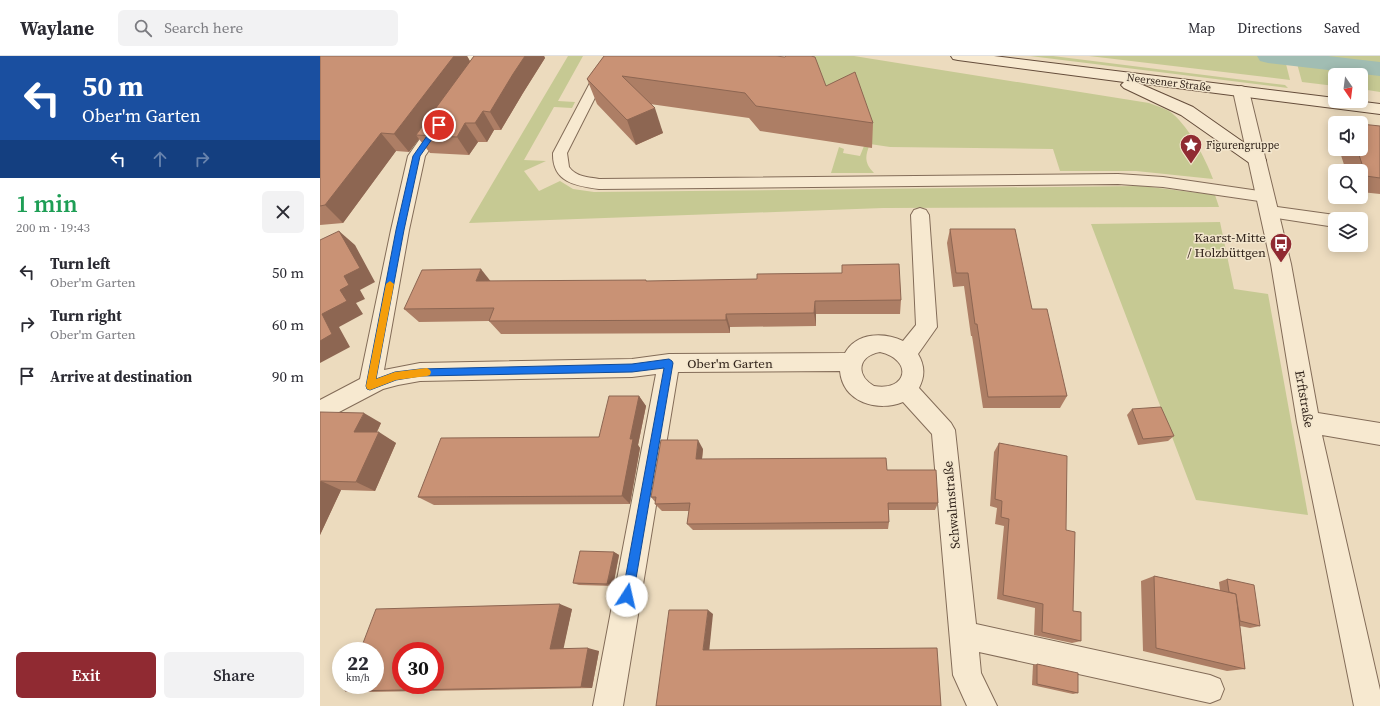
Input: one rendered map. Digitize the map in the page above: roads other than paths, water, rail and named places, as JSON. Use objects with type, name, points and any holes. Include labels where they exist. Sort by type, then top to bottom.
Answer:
[{"type":"street","points":[[443,56],[476,58],[482,65],[464,90]]},
{"type":"street","name":"Neersener Straße","points":[[958,56],[1380,109]]},
{"type":"street","points":[[1104,74],[1187,111],[1257,160]]},
{"type":"street","name":"Erftstraße","points":[[1241,91],[1281,264],[1308,422],[1369,706]]},
{"type":"street","points":[[370,386],[400,230],[417,156],[451,108]]},
{"type":"street","points":[[906,352],[927,327],[920,214]]},
{"type":"street","points":[[880,343],[889,344],[906,352],[914,367],[914,375],[906,389],[898,395],[876,397],[866,394],[858,388],[850,371],[852,362],[855,354],[862,348],[880,343]]},
{"type":"street","name":"Ober'm Garten","points":[[320,412],[348,395],[370,386],[395,376],[420,372],[632,368],[669,363],[852,362]]},
{"type":"street","points":[[608,706],[669,363]]},
{"type":"street","name":"Schwalmstraße","points":[[906,389],[943,430],[967,675],[982,706]]},
{"type":"street","points":[[1308,422],[1380,434]]},
{"type":"street","points":[[963,635],[1210,689]]},
{"type":"lane","points":[[618,56],[607,62],[560,153],[563,171],[580,181],[607,184],[1140,179],[1268,205],[1328,219]]},
{"type":"waterway","points":[[1268,56],[1380,69]]},
{"type":"place","name":"Figurengruppe","points":[[1191,164]]},
{"type":"place","name":"Kaarst-Mitte / Holzbüttgen","points":[[1281,264]]}]
